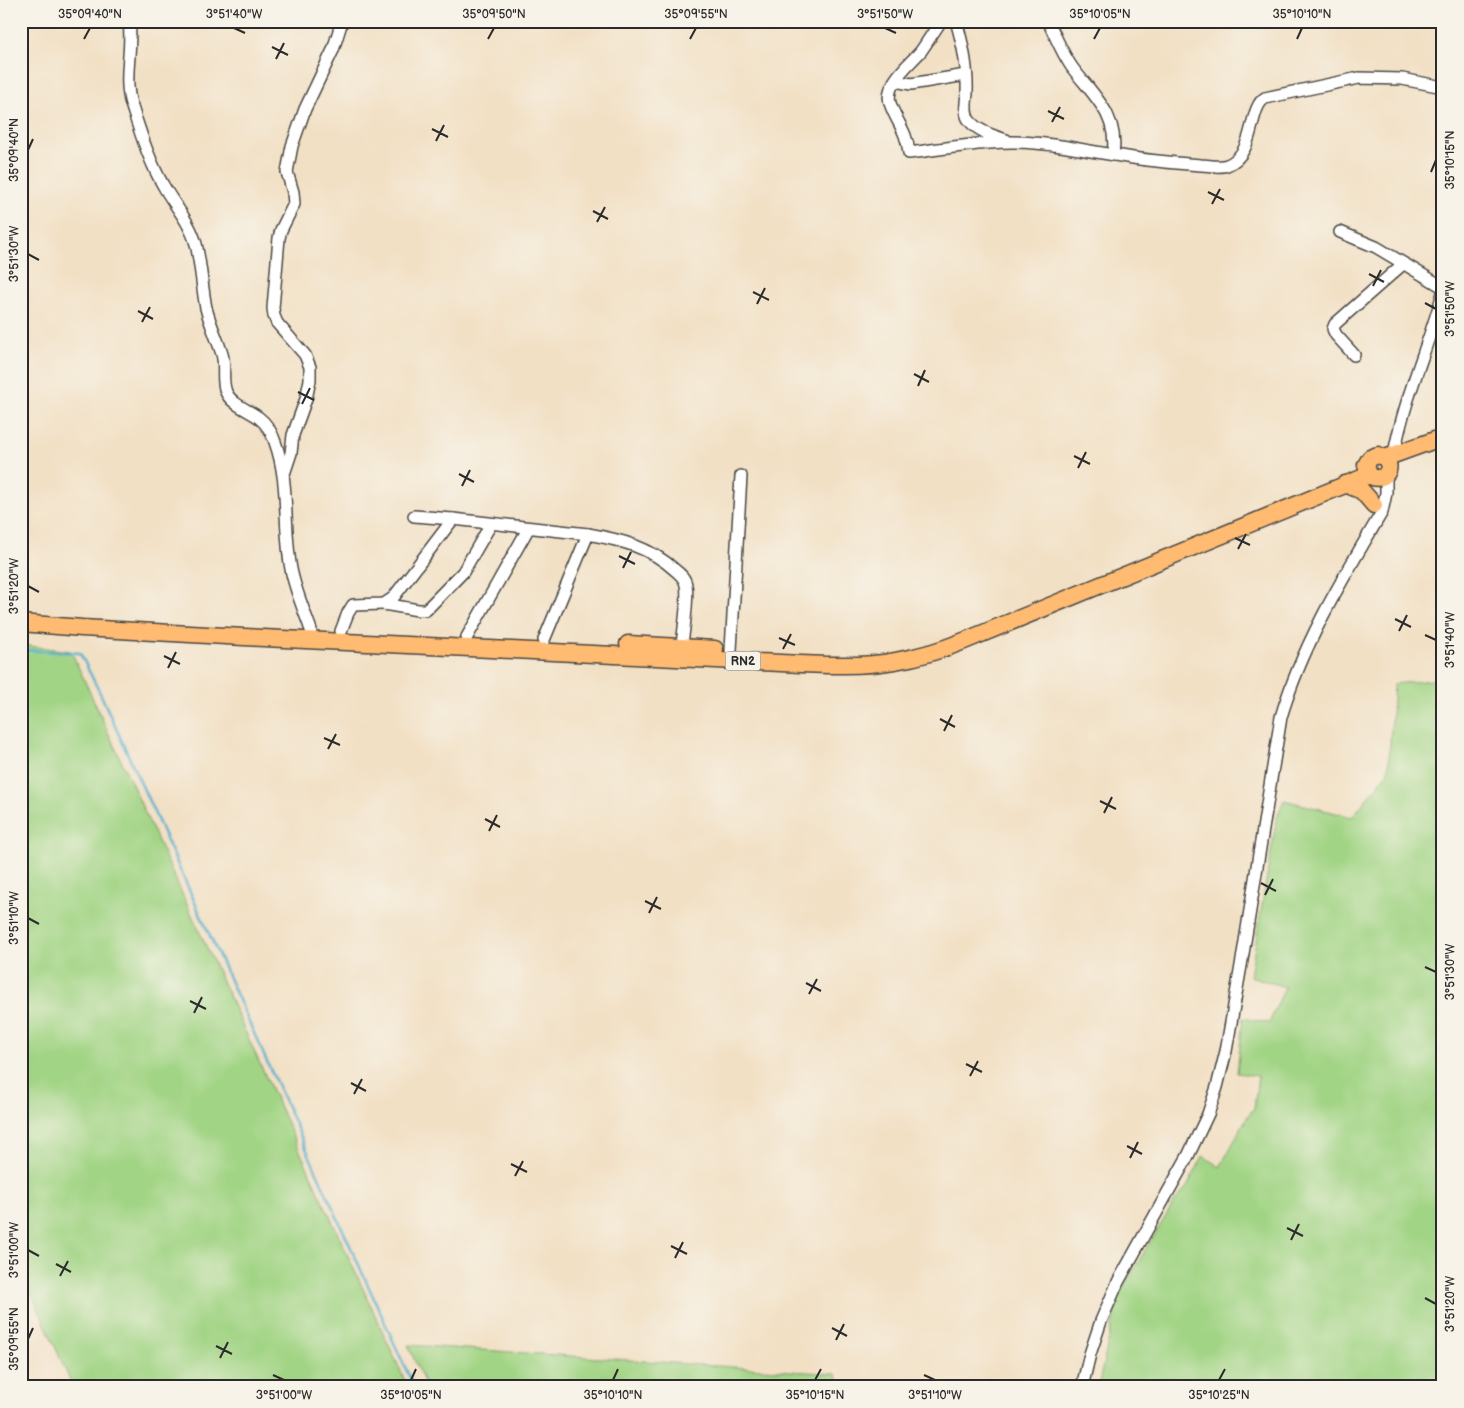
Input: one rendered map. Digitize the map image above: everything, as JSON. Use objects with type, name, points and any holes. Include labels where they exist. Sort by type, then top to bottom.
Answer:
[{"type":"highway","name":"RN2","points":[[21,623],[244,637],[757,662],[839,665],[894,662],[943,649],[964,641],[1345,484],[1413,449],[1443,437]]},
{"type":"highway","name":"RN2","points":[[21,613],[106,620],[682,646],[786,653],[871,654],[894,651],[940,640],[1380,467]]},
{"type":"highway","points":[[1345,484],[1362,491],[1374,505]]},
{"type":"street","points":[[129,21],[128,85],[131,102],[162,184],[181,212],[193,236],[200,264],[206,307],[223,360],[226,391],[235,402],[260,418],[274,440],[284,474],[291,570],[311,630]]},
{"type":"street","points":[[284,474],[291,453],[292,435],[304,405],[310,380],[308,359],[277,323],[273,308],[279,238],[291,211],[294,199],[287,172],[292,146],[300,123],[333,50],[342,21]]},
{"type":"street","points":[[941,21],[921,50],[895,81],[888,97],[890,106],[908,140],[909,153],[1009,141],[1055,145],[1173,163],[1224,166],[1237,159],[1244,149],[1254,123],[1257,108],[1265,98],[1360,78],[1402,79],[1443,87]]},
{"type":"street","points":[[956,21],[961,39],[966,76],[966,115],[969,120],[986,132],[1009,141]]},
{"type":"street","points":[[1048,21],[1068,61],[1095,94],[1107,114],[1114,131],[1113,155]]},
{"type":"street","points":[[895,81],[911,84],[966,76]]},
{"type":"street","points":[[1340,232],[1376,247],[1443,287]]},
{"type":"street","points":[[1354,355],[1336,335],[1333,329],[1335,324],[1404,264]]},
{"type":"street","points":[[1376,523],[1374,505],[1380,467],[1398,430],[1405,407],[1439,322],[1443,293]]},
{"type":"street","points":[[1082,1387],[1101,1321],[1118,1282],[1188,1156],[1208,1114],[1226,1051],[1281,717],[1298,667],[1319,622],[1376,523],[1385,503],[1380,467]]},
{"type":"street","points":[[731,650],[741,476]]},
{"type":"street","points":[[414,516],[588,534],[614,539],[650,551],[662,558],[682,576],[687,589],[682,646]]},
{"type":"street","points":[[384,604],[393,598],[453,519]]},
{"type":"street","points":[[341,631],[348,612],[353,605],[384,604],[426,610],[463,572],[491,524]]},
{"type":"street","points":[[467,637],[528,529]]},
{"type":"street","points":[[544,640],[588,534]]},
{"type":"green space","points":[[21,645],[71,651],[408,1387],[73,1387],[21,1270]]},
{"type":"green space","points":[[1432,680],[1443,686],[1443,1387],[1098,1387],[1119,1294],[1175,1201],[1187,1187],[1203,1156],[1220,1167],[1254,1108],[1258,1076],[1237,1073],[1243,1018],[1269,1023],[1285,987],[1250,976],[1277,817],[1284,800],[1352,817],[1388,772],[1394,684]]},
{"type":"green space","points":[[408,1345],[836,1374],[842,1387],[426,1387]]},
{"type":"waterway","points":[[21,504],[25,521],[21,544]]},
{"type":"waterway","points":[[21,650],[80,653],[101,695],[414,1387]]}]
